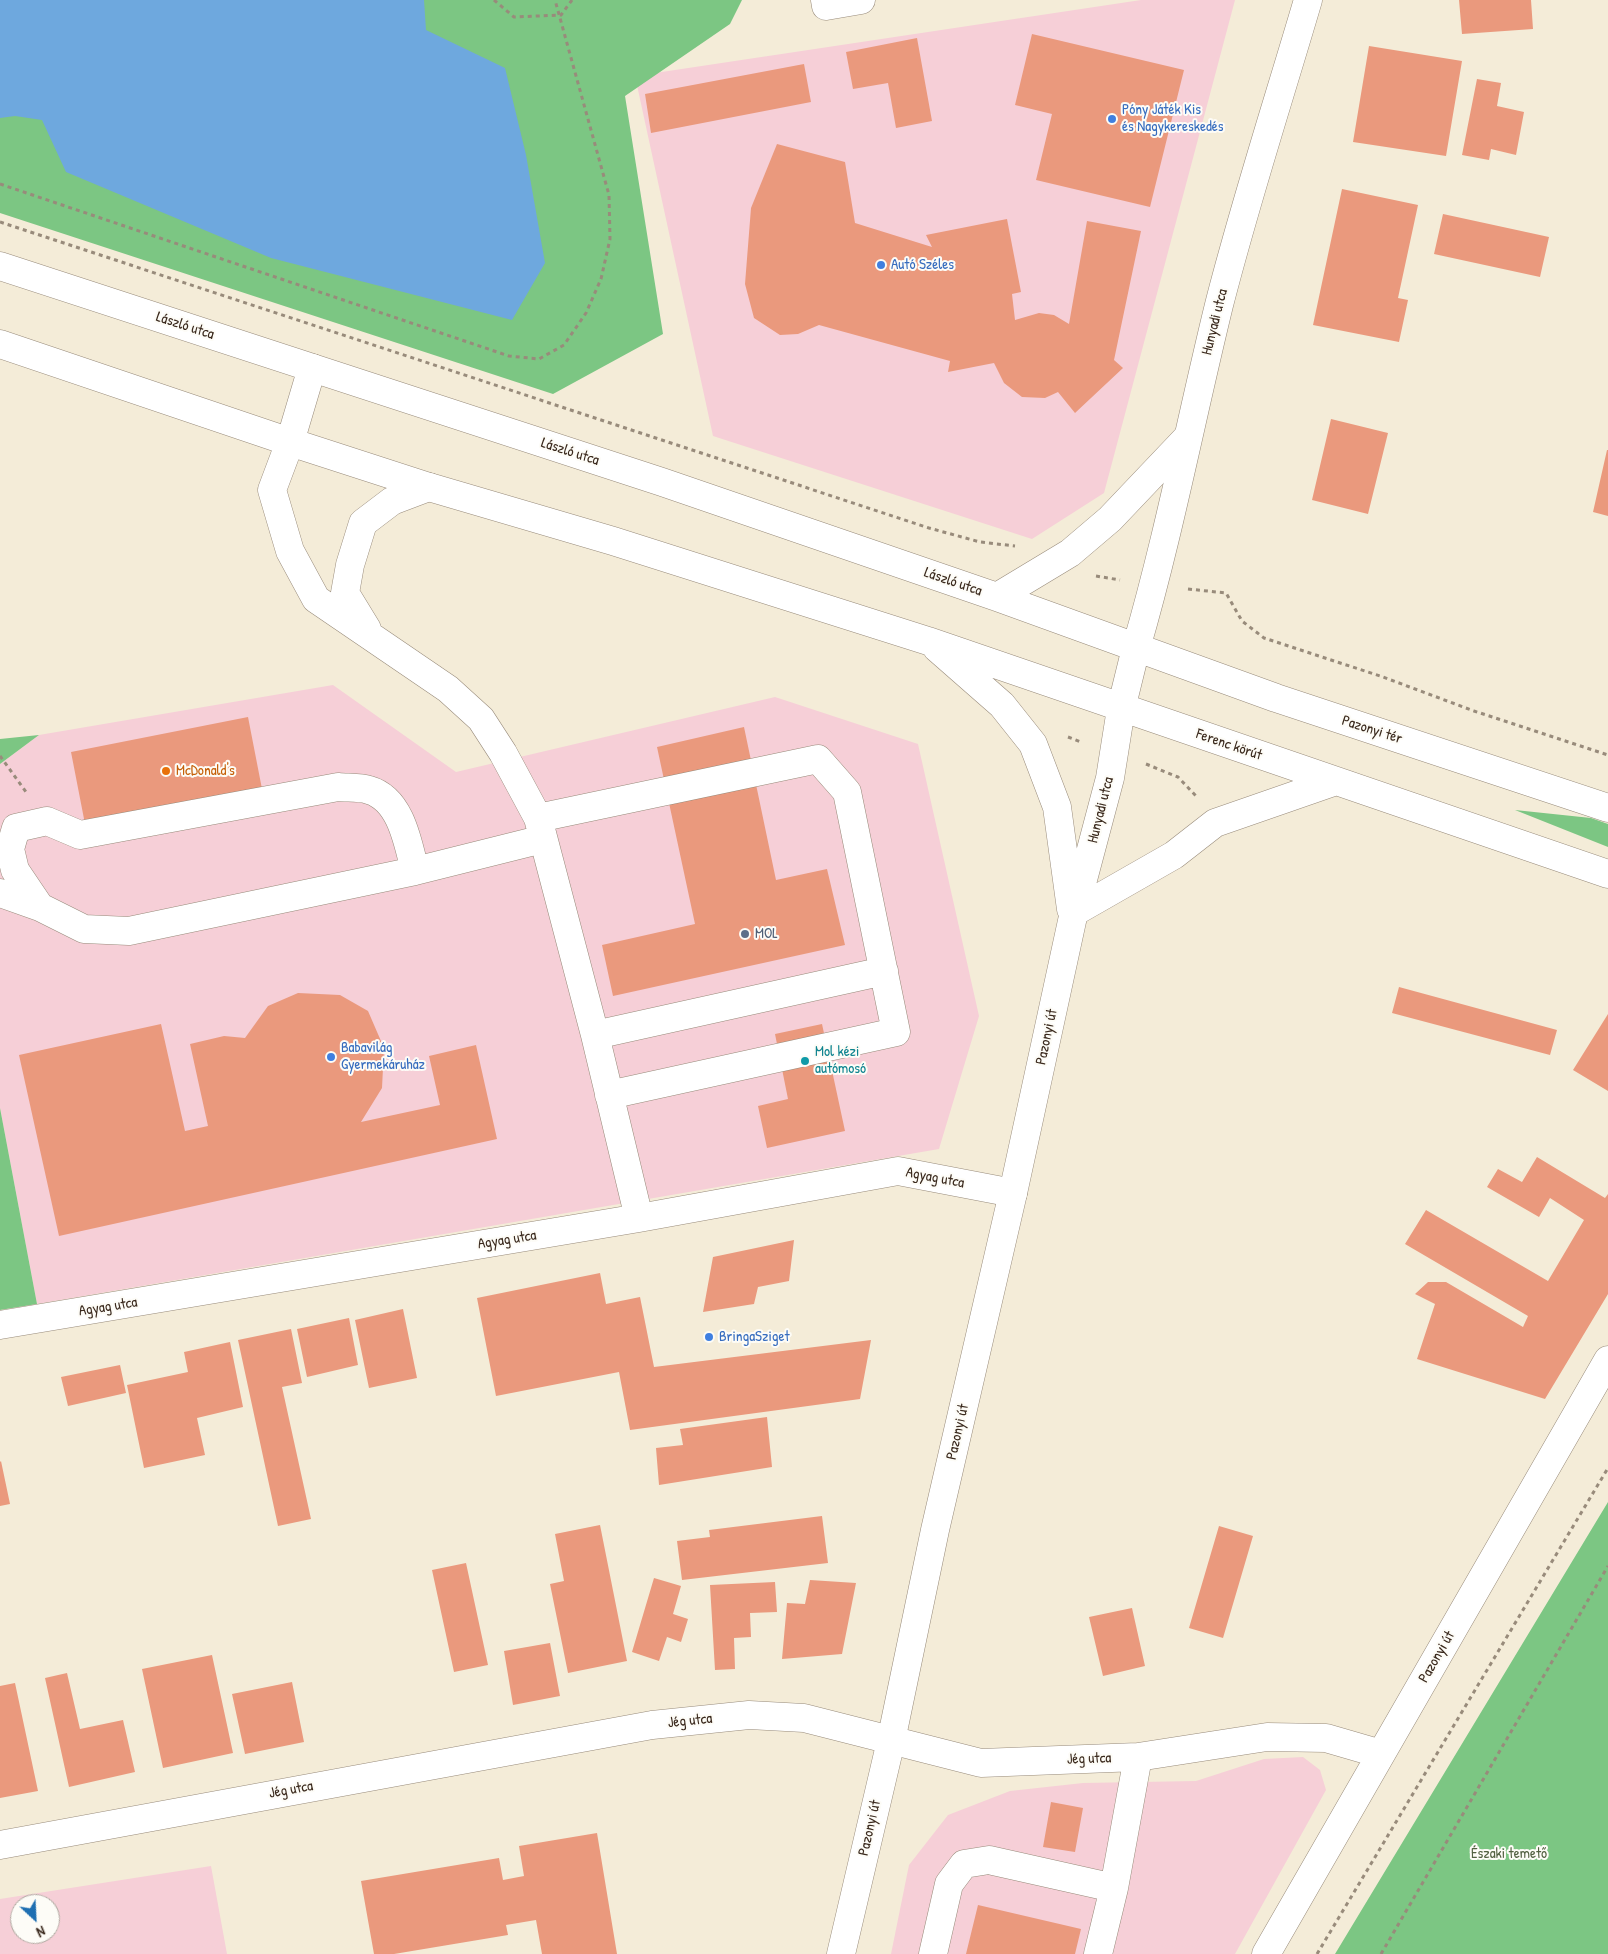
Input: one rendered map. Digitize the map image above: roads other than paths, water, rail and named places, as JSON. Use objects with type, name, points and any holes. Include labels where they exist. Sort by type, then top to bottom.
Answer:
[{"type":"main road","points":[[825,3],[861,0]]},
{"type":"main road","name":"Hunyadi utca","points":[[1074,916],[1110,778],[1122,709],[1136,648],[1162,558],[1186,439],[1234,248],[1308,0]]},
{"type":"main road","name":"László utca","points":[[0,266],[662,482],[997,597],[1136,648]]},
{"type":"main road","points":[[0,344],[430,487],[613,541],[928,640],[1002,706],[1033,744],[1057,806],[1074,916],[1174,855],[1215,823],[1336,781],[1608,874]]},
{"type":"main road","points":[[312,368],[290,442],[272,490],[290,551],[316,599],[448,688],[481,719],[503,753],[541,828],[595,1035],[639,1218]]},
{"type":"main road","points":[[997,597],[1070,553],[1110,519],[1186,439]]},
{"type":"main road","points":[[371,637],[346,593],[350,565],[363,523],[392,501],[430,487]]},
{"type":"main road","name":"Ferenc körút","points":[[928,640],[1048,681],[1122,709],[1336,781]]},
{"type":"main road","name":"Pazonyi tér","points":[[1136,648],[1276,698],[1608,808]]},
{"type":"main road","points":[[0,893],[40,907],[84,930],[129,931],[415,871],[541,828],[818,759],[847,792],[896,1032],[609,1094]]},
{"type":"main road","points":[[0,821],[5,817],[47,821],[80,835],[338,787],[370,790],[391,804],[406,835],[415,871]]},
{"type":"main road","points":[[40,907],[15,870],[10,849],[16,828],[47,821]]},
{"type":"main road","name":"Pazonyi út","points":[[841,1954],[891,1741],[935,1530],[1013,1193],[1074,916]]},
{"type":"main road","points":[[595,1035],[884,970]]},
{"type":"main road","name":"Agyag utca","points":[[0,1325],[639,1218],[898,1171],[1013,1193]]},
{"type":"main road","name":"Pazonyi út","points":[[1266,1954],[1608,1360]]},
{"type":"main road","name":"Jég utca","points":[[0,1845],[652,1725],[749,1715],[804,1718],[981,1762],[1138,1757],[1267,1737],[1326,1738],[1381,1754]]},
{"type":"main road","points":[[1098,1954],[1114,1888],[1138,1757]]},
{"type":"main road","points":[[933,1954],[949,1884],[964,1864],[989,1860],[1114,1888]]},
{"type":"water","points":[[0,0],[424,0],[426,30],[505,68],[526,155],[545,263],[512,320],[271,258],[66,172],[42,120],[15,116],[0,118]]},
{"type":"place","name":"Póny Játék Kis és Nagykereskedés","points":[[1112,119]]},
{"type":"place","name":"Autó Széles","points":[[881,265]]},
{"type":"place","name":"McDonald's","points":[[166,771]]},
{"type":"place","name":"MOL","points":[[745,934]]},
{"type":"place","name":"Babavilág Gyermekáruház","points":[[331,1057]]},
{"type":"place","name":"Mol kézi autómosó","points":[[805,1061]]},
{"type":"place","name":"BringaSziget","points":[[709,1337]]},
{"type":"park label","name":"Északi temető","points":[[1509,1854]]}]
